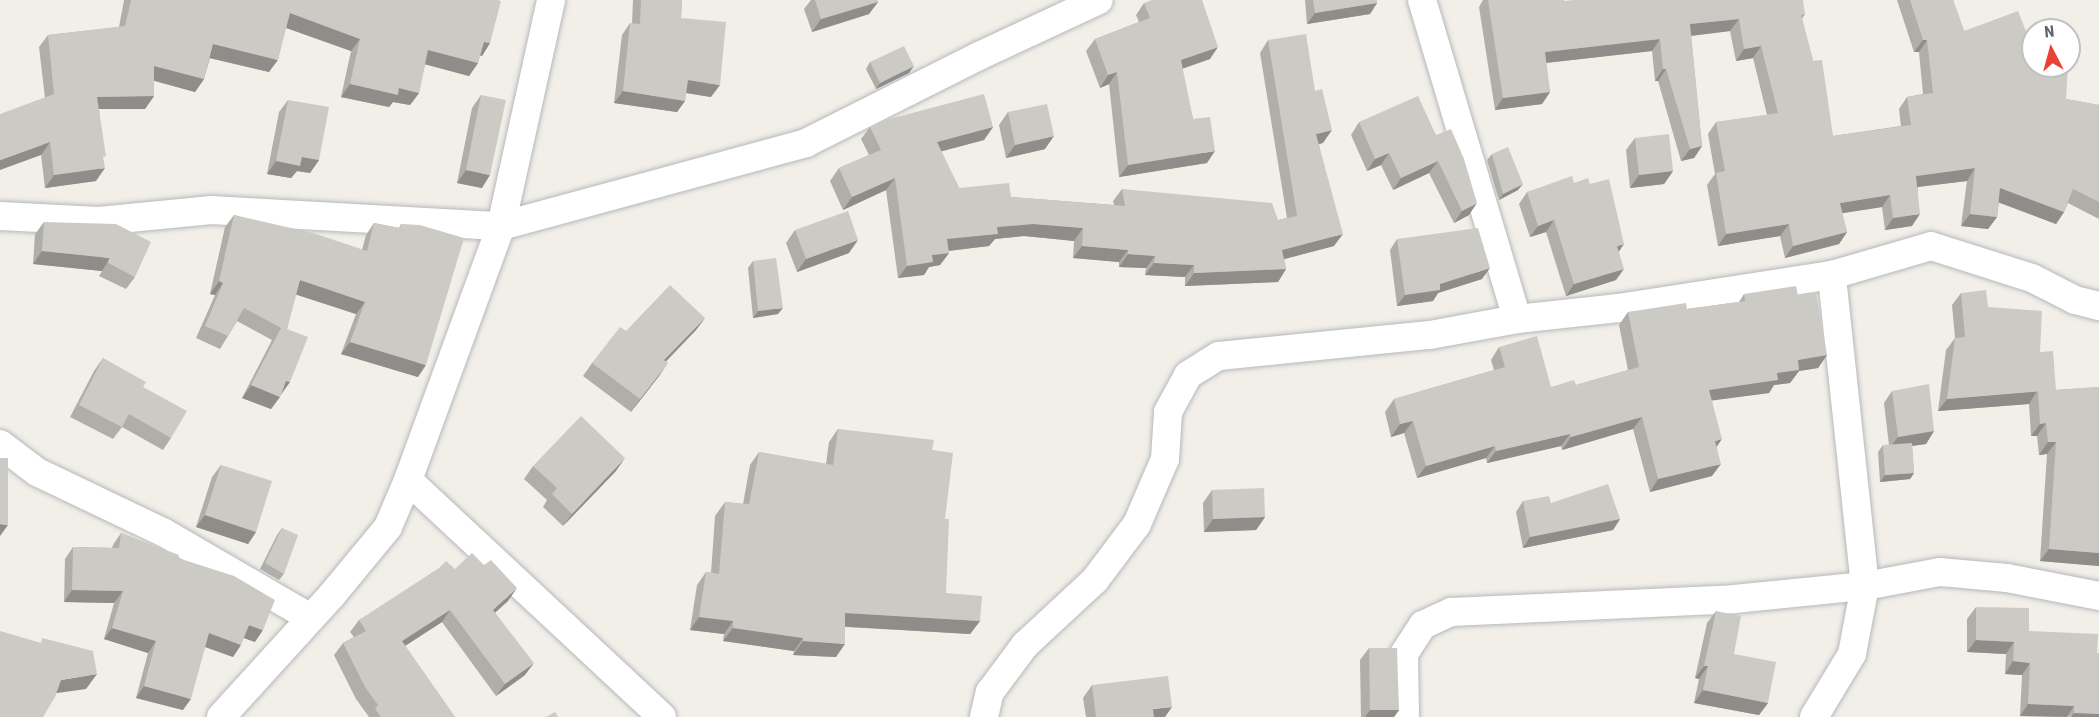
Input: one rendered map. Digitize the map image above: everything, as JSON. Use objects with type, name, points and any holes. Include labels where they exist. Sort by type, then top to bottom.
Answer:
[{"type":"street","points":[[221,717],[309,617],[332,595],[388,527],[408,480],[501,226],[551,0]]},
{"type":"street","points":[[0,216],[99,221],[212,210],[501,226],[806,143],[979,56],[1099,0]]},
{"type":"street","points":[[1422,0],[1517,319]]},
{"type":"street","points":[[984,717],[990,692],[1025,645],[1095,580],[1137,524],[1165,459],[1168,412],[1188,375],[1220,356],[1351,345],[1517,319],[1618,308],[1832,275],[1931,246],[2032,278],[2075,300],[2099,306]]},
{"type":"street","points":[[1814,717],[1852,654],[1865,586],[1832,275]]},
{"type":"street","points":[[0,444],[38,472],[95,502],[163,532],[309,617]]},
{"type":"street","points":[[408,480],[662,717]]},
{"type":"street","points":[[1405,717],[1404,654],[1423,625],[1451,612],[1734,599],[1865,586],[1940,572],[2007,578],[2099,596]]},
{"type":"building","points":[[131,0],[501,1],[490,43],[484,42],[478,63],[428,50],[419,93],[399,88],[398,95],[350,84],[360,39],[290,13],[278,60],[213,44],[204,79],[154,66],[154,96],[97,97],[106,156],[103,157],[105,168],[54,175],[50,142],[0,160],[0,114],[54,94],[48,35],[125,26]]},
{"type":"building","points":[[641,0],[682,0],[681,18],[726,22],[720,85],[688,80],[685,101],[623,91],[630,23],[640,24]]},
{"type":"building","points":[[815,0],[877,0],[878,2],[821,19]]},
{"type":"building","points":[[1152,0],[1202,0],[1218,47],[1181,60],[1193,119],[1210,117],[1215,151],[1128,165],[1117,72],[1108,75],[1095,39],[1150,18],[1144,3]]},
{"type":"building","points":[[1313,0],[1377,0],[1377,3],[1315,13]]},
{"type":"building","points":[[1488,0],[1803,0],[1805,14],[1801,15],[1813,61],[1822,60],[1833,136],[1911,125],[1907,97],[1933,93],[1927,40],[1923,40],[1910,0],[1953,0],[1964,31],[2018,11],[2021,19],[2021,78],[2067,78],[2066,99],[2099,105],[2099,202],[2073,189],[2064,212],[2000,188],[1997,217],[1970,214],[1975,168],[1916,176],[1920,214],[1893,218],[1890,195],[1840,203],[1847,232],[1793,246],[1789,224],[1726,234],[1716,173],[1725,171],[1716,122],[1778,113],[1761,46],[1744,49],[1739,19],[1690,24],[1702,146],[1690,149],[1666,69],[1663,69],[1660,39],[1545,52],[1550,92],[1503,98]]},
{"type":"building","points":[[1306,34],[1315,91],[1322,89],[1332,130],[1316,134],[1343,234],[1282,250],[1286,269],[1194,273],[1194,265],[1154,263],[1155,256],[1128,254],[1128,250],[1082,246],[1083,228],[1033,224],[997,227],[998,234],[947,239],[949,253],[932,255],[933,262],[907,266],[895,178],[852,197],[839,168],[881,150],[870,127],[882,121],[984,94],[993,127],[937,142],[959,188],[1009,183],[1011,197],[1125,206],[1122,189],[1272,203],[1278,220],[1297,216],[1268,40]]},
{"type":"building","points":[[904,46],[914,66],[880,83],[870,62]]},
{"type":"building","points":[[481,95],[506,100],[490,175],[466,170]]},
{"type":"building","points":[[1418,96],[1436,135],[1451,129],[1464,159],[1477,203],[1462,211],[1438,161],[1401,178],[1389,153],[1375,159],[1359,122]]},
{"type":"building","points":[[288,100],[329,107],[319,160],[302,157],[300,166],[276,161]]},
{"type":"building","points":[[1047,104],[1054,136],[1015,145],[1008,112]]},
{"type":"building","points":[[1669,134],[1673,171],[1639,175],[1635,138]]},
{"type":"building","points":[[1508,147],[1523,184],[1503,194],[1492,154]]},
{"type":"building","points":[[1572,176],[1574,183],[1588,178],[1590,184],[1609,179],[1624,244],[1617,246],[1624,269],[1574,284],[1554,220],[1538,226],[1527,192]]},
{"type":"building","points":[[848,211],[858,240],[806,259],[795,230]]},
{"type":"building","points":[[234,215],[313,233],[367,251],[374,223],[400,228],[401,224],[420,225],[464,238],[426,365],[350,342],[365,302],[300,280],[287,329],[308,337],[290,382],[286,381],[280,397],[251,385],[281,328],[244,308],[228,336],[205,326],[223,283],[219,281]]},
{"type":"building","points":[[44,222],[116,224],[151,242],[135,277],[108,263],[110,258],[42,251]]},
{"type":"building","points":[[1478,228],[1490,268],[1440,284],[1440,290],[1405,295],[1397,239]]},
{"type":"building","points":[[776,258],[783,308],[758,311],[753,261]]},
{"type":"building","points":[[670,285],[705,318],[664,360],[668,363],[640,399],[592,363],[620,327],[626,331]]},
{"type":"building","points":[[1796,286],[1798,296],[1816,292],[1827,355],[1798,360],[1799,370],[1777,373],[1778,380],[1709,390],[1722,439],[1715,441],[1721,464],[1658,479],[1642,417],[1571,437],[1570,434],[1496,451],[1495,446],[1426,466],[1413,421],[1400,424],[1394,399],[1505,367],[1499,347],[1537,336],[1551,387],[1574,380],[1576,385],[1639,367],[1628,312],[1686,303],[1687,309],[1745,301],[1744,294]]},
{"type":"building","points":[[1986,290],[1988,307],[2042,311],[2040,352],[2053,351],[2056,390],[1947,399],[1955,338],[1965,337],[1961,293]]},
{"type":"building","points":[[103,358],[146,382],[143,387],[187,411],[171,438],[129,414],[122,427],[79,405]]},
{"type":"building","points":[[1929,384],[1934,431],[1898,437],[1892,391]]},
{"type":"building","points":[[2099,387],[2099,553],[2049,549],[2056,442],[2048,442],[2046,423],[2040,424],[2038,391]]},
{"type":"building","points":[[581,416],[625,458],[572,514],[552,494],[557,488],[533,466]]},
{"type":"building","points":[[838,429],[934,440],[932,450],[953,453],[945,519],[949,519],[946,593],[982,596],[980,621],[845,613],[845,644],[803,641],[803,638],[733,628],[733,621],[699,617],[706,572],[719,574],[725,502],[749,504],[759,452],[833,465]]},
{"type":"building","points":[[1912,443],[1914,473],[1885,475],[1883,445]]},
{"type":"building","points":[[0,458],[8,458],[8,525],[0,524]]},
{"type":"building","points":[[221,465],[272,481],[256,532],[205,515]]},
{"type":"building","points":[[1608,484],[1620,519],[1530,537],[1523,501],[1549,496],[1551,503]]},
{"type":"building","points":[[1264,488],[1265,517],[1213,519],[1212,490]]},
{"type":"building","points":[[282,528],[298,535],[284,574],[265,563]]},
{"type":"building","points":[[121,533],[179,555],[178,558],[234,576],[275,600],[263,630],[249,625],[241,645],[209,633],[191,699],[144,686],[156,641],[112,628],[123,591],[72,590],[73,547],[119,548]]},
{"type":"building","points":[[472,553],[484,565],[491,560],[517,588],[493,610],[534,663],[505,684],[450,610],[402,641],[455,717],[381,717],[375,709],[378,705],[365,687],[343,643],[366,631],[359,620],[439,568],[446,561],[455,569]]},
{"type":"building","points":[[1976,607],[2029,608],[2029,631],[2098,634],[2099,714],[2074,713],[2074,706],[2028,704],[2030,663],[2013,661],[2014,642],[1976,640]]},
{"type":"building","points":[[1716,611],[1741,616],[1734,654],[1776,662],[1768,703],[1703,690],[1708,666],[1704,666]]},
{"type":"building","points":[[0,631],[41,643],[42,638],[93,651],[97,674],[61,680],[55,697],[43,717],[0,717]]},
{"type":"building","points":[[1369,648],[1397,648],[1399,710],[1370,710]]},
{"type":"building","points":[[1168,676],[1172,707],[1153,709],[1154,717],[1096,717],[1092,685]]},
{"type":"building","points":[[555,712],[558,717],[546,717]]}]
